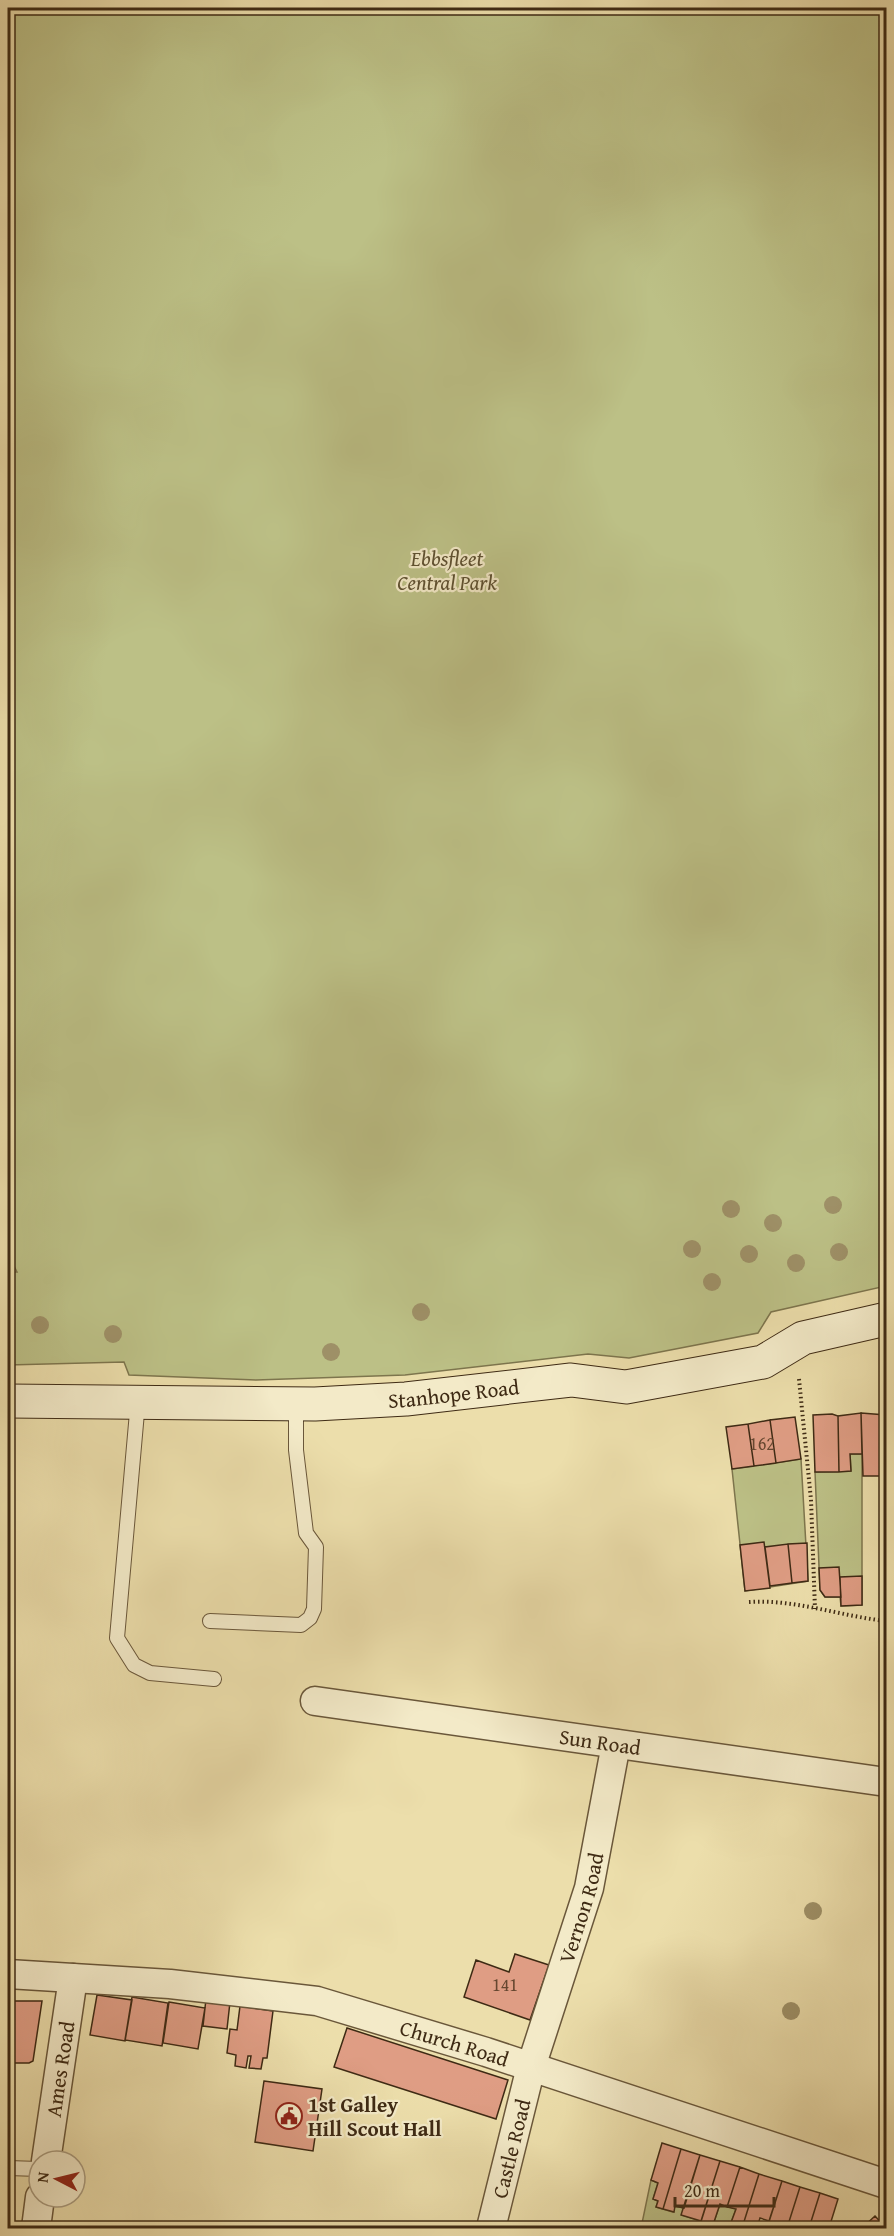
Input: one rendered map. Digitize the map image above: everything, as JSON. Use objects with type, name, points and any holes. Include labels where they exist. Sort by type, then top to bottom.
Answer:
[{"type":"main road","name":"Stanhope Road","points":[[8,1401],[296,1404],[406,1399],[571,1380],[626,1387],[763,1362],[803,1338],[886,1319]]},
{"type":"street","name":"Sun Road","points":[[315,1701],[886,1782]]},
{"type":"street","name":"Vernon Road","points":[[531,2067],[589,1888],[616,1744]]},
{"type":"street","name":"Church Road","points":[[8,1974],[216,1988],[306,1998],[531,2067],[886,2184]]},
{"type":"street","name":"Ames Road","points":[[47,2149],[73,1978]]},
{"type":"street","name":"Castle Road","points":[[491,2229],[531,2067]]},
{"type":"street","points":[[36,2229],[38,2209]]},
{"type":"lane","points":[[138,1401],[117,1638],[134,1665],[150,1673],[214,1679]]},
{"type":"lane","points":[[210,1621],[301,1625],[310,1618],[314,1609],[316,1547],[306,1533],[296,1450],[296,1404]]},
{"type":"lane","points":[[8,2168],[27,2169]]},
{"type":"path","points":[[793,1344],[801,1388],[808,1460],[815,1609]]},
{"type":"path","points":[[749,1602],[776,1600],[850,1617],[886,1621]]},
{"type":"green space","name":"Ebbsfleet Central Park","points":[[8,8],[886,8],[886,1286],[771,1312],[758,1333],[629,1358],[588,1354],[405,1375],[256,1380],[129,1375],[124,1362],[8,1365],[8,1272],[17,1272],[8,1254]]},
{"type":"green space","points":[[850,1454],[862,1454],[862,1605],[841,1606],[840,1597],[825,1597],[820,1590],[815,1472],[851,1471]]},
{"type":"green space","points":[[801,1459],[808,1581],[745,1591],[732,1469]]},
{"type":"green space","points":[[651,2180],[658,2183],[653,2199],[658,2201],[656,2207],[673,2212],[675,2206],[684,2208],[682,2215],[701,2221],[699,2228],[641,2228]]},
{"type":"green space","points":[[720,2204],[736,2209],[729,2228],[712,2228]]},
{"type":"building","points":[[861,1413],[862,1454],[850,1454],[851,1471],[839,1472],[838,1416]]},
{"type":"building","points":[[861,1413],[886,1415],[886,1476],[863,1476]]},
{"type":"building","points":[[813,1415],[838,1416],[839,1472],[815,1472]]},
{"type":"building","points":[[795,1417],[801,1459],[776,1463],[770,1420]]},
{"type":"building","points":[[770,1420],[776,1463],[754,1466],[748,1424]]},
{"type":"building","points":[[748,1424],[754,1466],[732,1469],[726,1427]]},
{"type":"building","points":[[764,1542],[770,1588],[745,1591],[740,1545]]},
{"type":"building","points":[[807,1543],[808,1581],[792,1583],[788,1544]]},
{"type":"building","points":[[788,1544],[792,1583],[770,1586],[765,1547]]},
{"type":"building","points":[[839,1567],[841,1597],[825,1597],[820,1590],[819,1568]]},
{"type":"building","points":[[862,1576],[862,1605],[841,1606],[840,1577]]},
{"type":"building","points":[[515,1954],[549,1965],[530,2020],[464,1997],[476,1960],[509,1972]]},
{"type":"building","points":[[97,1995],[132,2000],[125,2041],[90,2035]]},
{"type":"building","points":[[132,1997],[168,2003],[162,2046],[125,2040]]},
{"type":"building","points":[[206,1999],[230,2002],[227,2029],[203,2026]]},
{"type":"building","points":[[8,2001],[42,2001],[33,2061],[29,2063],[8,2063]]},
{"type":"building","points":[[169,2002],[205,2008],[198,2049],[163,2043]]},
{"type":"building","points":[[240,2006],[273,2011],[267,2058],[263,2058],[261,2069],[249,2068],[251,2056],[248,2056],[246,2068],[235,2066],[236,2055],[227,2053],[230,2029],[237,2030]]},
{"type":"building","points":[[347,2028],[508,2080],[496,2119],[334,2067]]},
{"type":"building","name":"1st Galley Hill Scout Hall","points":[[264,2081],[322,2089],[313,2151],[255,2142]]},
{"type":"building","points":[[662,2143],[681,2149],[663,2209],[656,2207],[658,2201],[653,2199],[658,2183],[651,2180]]},
{"type":"building","points":[[681,2149],[700,2155],[684,2208],[675,2206],[674,2212],[663,2209]]},
{"type":"building","points":[[700,2155],[720,2161],[701,2221],[681,2215]]},
{"type":"building","points":[[720,2161],[740,2167],[727,2207],[720,2204],[712,2228],[699,2228]]},
{"type":"building","points":[[740,2167],[759,2174],[742,2228],[729,2228],[736,2209],[727,2207]]},
{"type":"building","points":[[759,2174],[782,2181],[769,2221],[760,2218],[757,2228],[742,2228]]},
{"type":"building","points":[[782,2181],[800,2187],[787,2228],[767,2228]]},
{"type":"building","points":[[800,2187],[820,2193],[809,2228],[787,2228]]},
{"type":"building","points":[[820,2193],[838,2199],[829,2228],[809,2228]]},
{"type":"building","points":[[875,2216],[886,2228],[862,2228]]},
{"type":"place","name":"1st Galley Hill Scout Hall","points":[[289,2116]]}]
